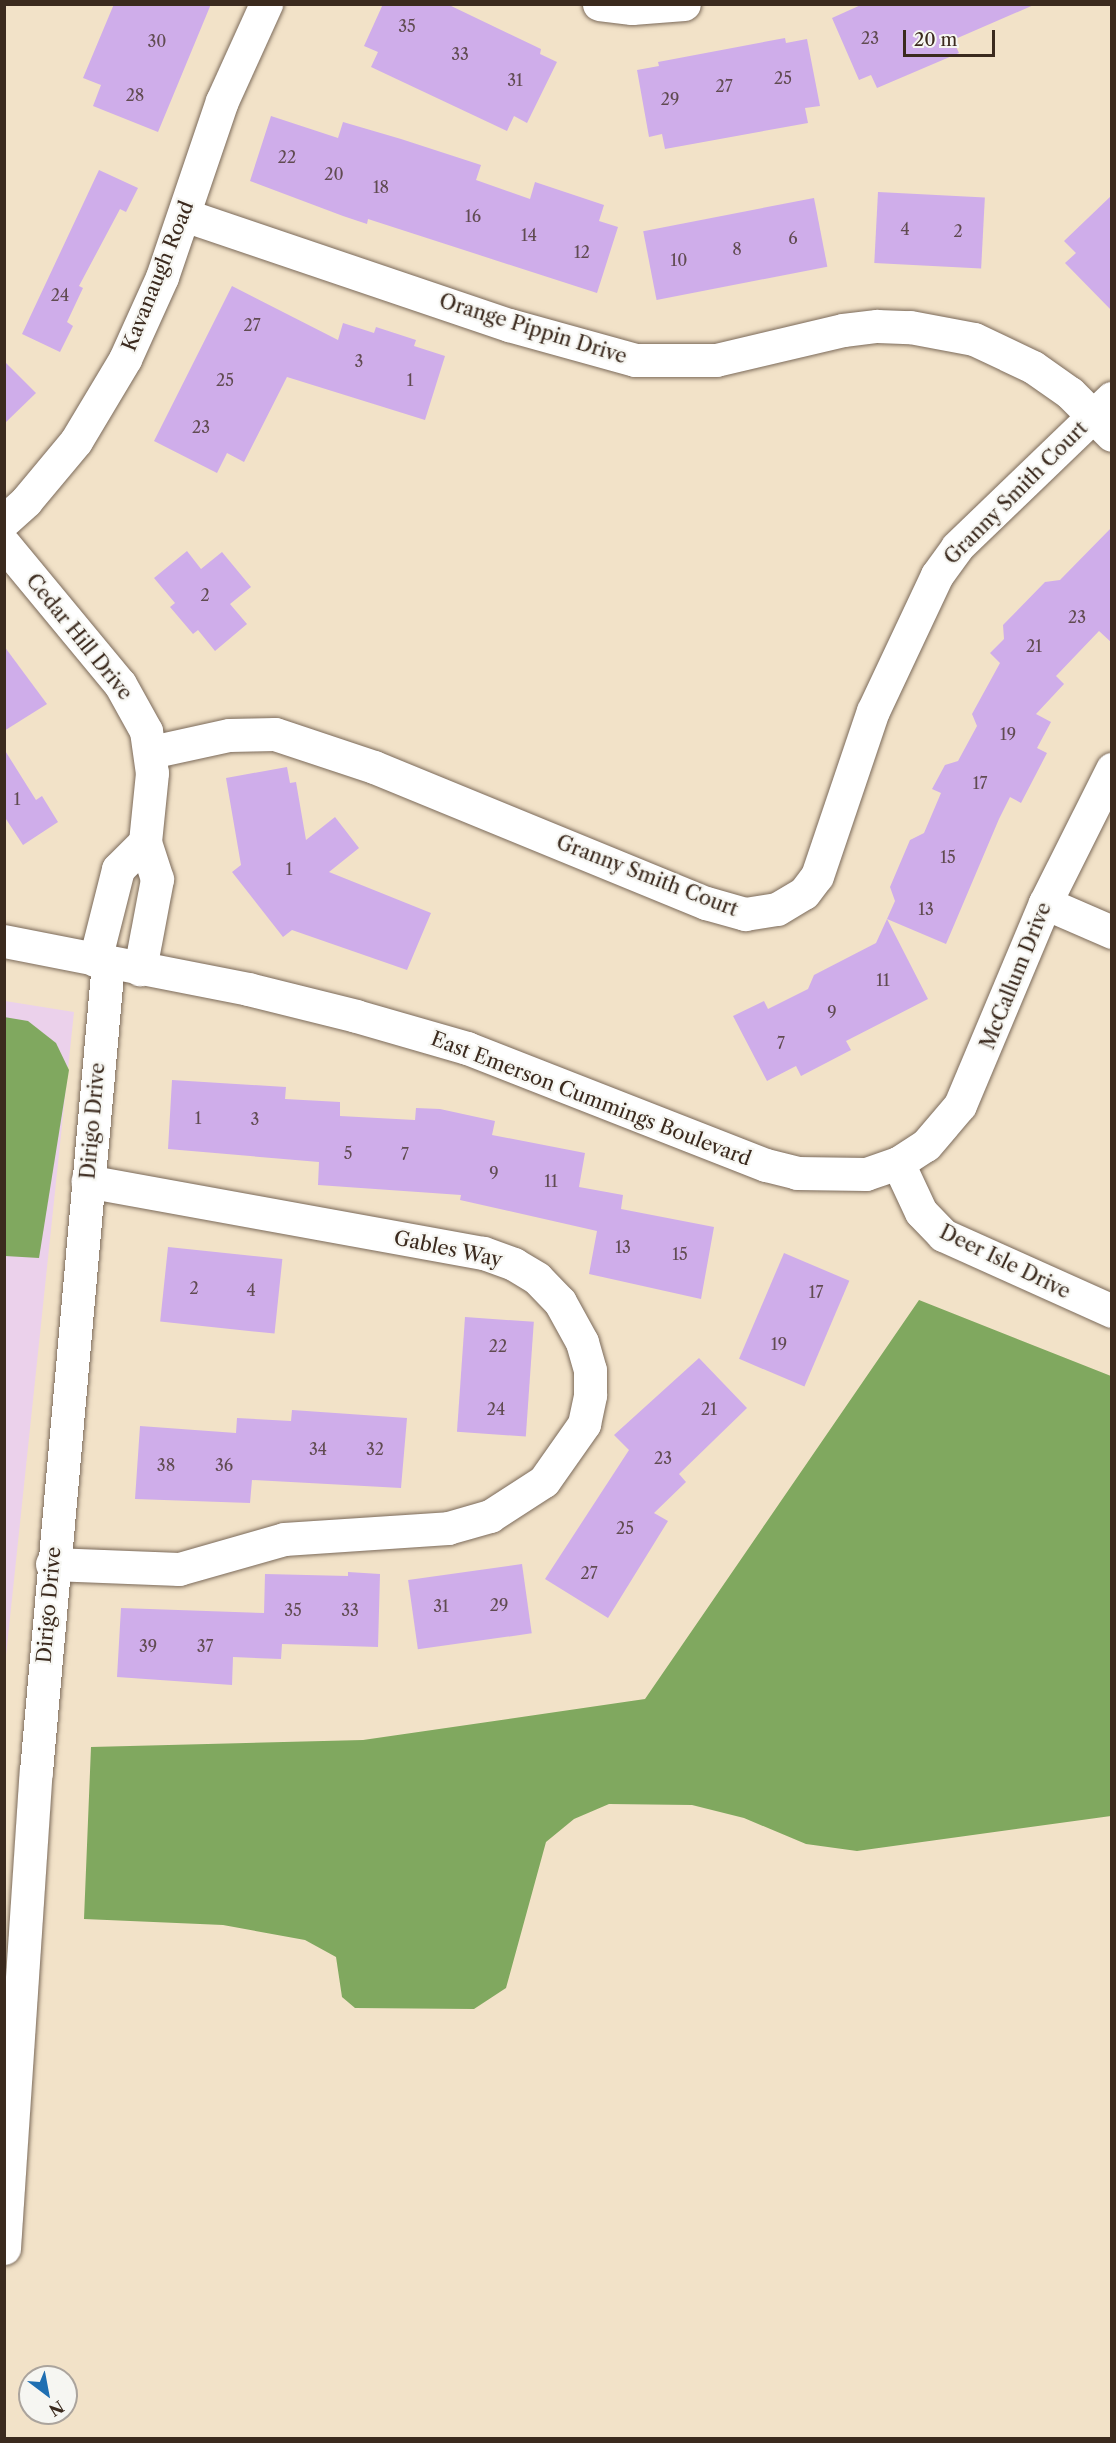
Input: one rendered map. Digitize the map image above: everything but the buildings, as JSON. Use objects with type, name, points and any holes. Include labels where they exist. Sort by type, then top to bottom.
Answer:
[{"type":"street","name":"Kavanaugh Road","points":[[4,521],[48,475],[105,396],[162,277],[222,102],[266,4]]},
{"type":"street","points":[[600,4],[632,8],[684,4]]},
{"type":"street","name":"Orange Pippin Drive","points":[[184,215],[509,325],[635,360],[716,360],[843,330],[877,326],[909,327],[974,339],[1033,367],[1106,416]]},
{"type":"street","name":"Granny Smith Court","points":[[151,752],[230,735],[275,734],[374,767],[706,903],[745,914],[777,909],[804,893],[817,876],[873,711],[937,575],[957,547],[1106,416]]},
{"type":"street","name":"Cedar Hill Drive","points":[[4,544],[120,684],[139,714],[151,752],[145,842],[157,879],[140,969]]},
{"type":"street","name":"McCallum Drive","points":[[898,1163],[939,1133],[960,1105],[1045,903],[1112,769]]},
{"type":"street","points":[[101,961],[118,869],[145,842]]},
{"type":"street","points":[[1045,903],[1112,932]]},
{"type":"street","name":"East Emerson Cummings Boulevard","points":[[4,941],[248,989],[446,1042],[725,1150],[797,1173],[849,1176],[898,1163]]},
{"type":"street","name":"Dirigo Drive","points":[[4,2248],[52,1564],[87,1181],[101,961]]},
{"type":"street","name":"Deer Isle Drive","points":[[898,1163],[921,1212],[943,1234],[1112,1311]]},
{"type":"street","name":"Gables Way","points":[[52,1564],[179,1569],[284,1539],[448,1528],[490,1516],[520,1500],[551,1472],[584,1424],[590,1395],[590,1370],[582,1342],[560,1302],[537,1278],[514,1264],[483,1253],[87,1181]]},
{"type":"shaded area","points":[[5,1001],[74,1012],[5,1665]]},
{"type":"green space","points":[[4,1017],[28,1021],[56,1043],[69,1070],[39,1258],[5,1256]]},
{"type":"green space","points":[[919,1300],[1111,1376],[1111,1816],[857,1851],[806,1844],[744,1818],[692,1805],[609,1804],[574,1819],[546,1842],[506,1988],[474,2009],[355,2008],[342,1997],[336,1957],[305,1940],[223,1925],[84,1919],[91,1747],[363,1740],[645,1699]]}]
